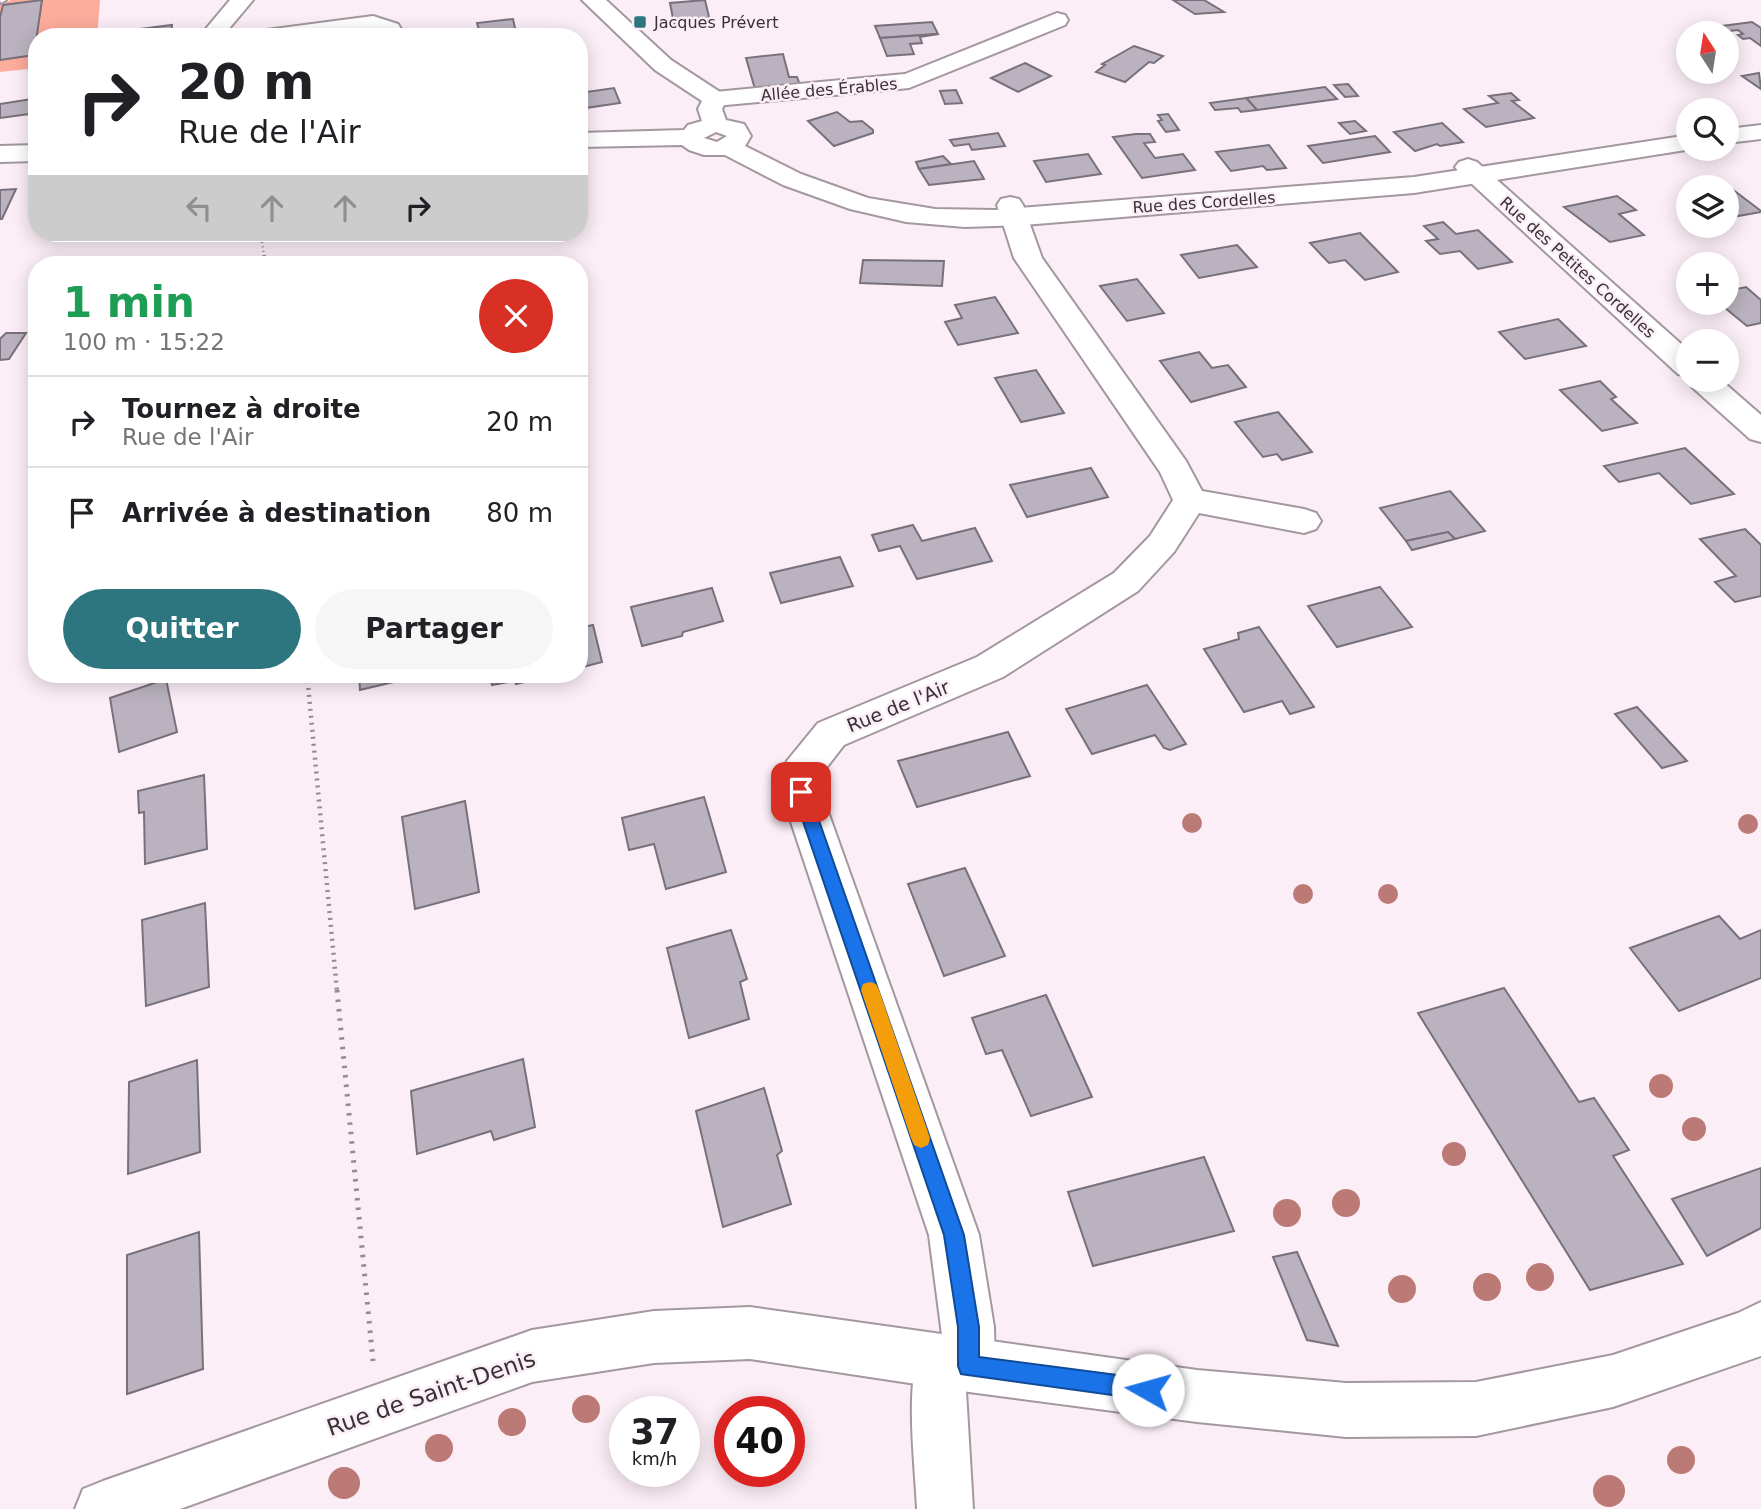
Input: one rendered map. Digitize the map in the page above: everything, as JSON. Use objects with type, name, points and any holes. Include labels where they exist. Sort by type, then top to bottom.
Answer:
[{"type":"street","points":[[218,28],[242,0]]},
{"type":"street","points":[[588,140],[691,137],[695,144],[707,149],[722,136],[710,109],[715,99],[663,65],[593,0]]},
{"type":"street","name":"Allée des Érables","points":[[715,99],[909,82],[1057,20]]},
{"type":"street","points":[[335,28],[373,23],[387,28]]},
{"type":"street","points":[[1739,135],[1761,132]]},
{"type":"street","name":"Rue des Cordelles","points":[[722,136],[765,169],[860,204],[929,216],[1376,189],[1473,172],[1676,144]]},
{"type":"street","points":[[0,154],[28,153]]},
{"type":"street","name":"Rue des Petites Cordelles","points":[[1473,172],[1676,355]]},
{"type":"street","points":[[1012,211],[1028,258],[1175,468],[1190,500],[1304,521]]},
{"type":"street","points":[[1716,392],[1761,432]]},
{"type":"street","name":"Rue de l'Air","points":[[945,1509],[940,1435],[954,1363],[968,1327],[954,1235],[801,792],[801,772],[831,734],[990,667],[1126,582],[1163,544],[1190,500]]},
{"type":"street","name":"Rue de Saint-Denis","points":[[103,1509],[532,1356],[654,1337],[750,1333],[1197,1396],[1346,1410],[1476,1409],[1613,1381],[1752,1334],[1761,1328]]},
{"type":"path","points":[[308,683],[378,1410]]},
{"type":"shaded area","points":[[11,0],[100,0],[98,28],[28,28],[28,69],[0,72],[0,5]]},
{"type":"building","points":[[42,0],[38,28],[28,28],[28,56],[0,60],[0,17],[3,5]]},
{"type":"building","points":[[705,0],[710,21],[674,24],[670,3]]},
{"type":"building","points":[[1173,0],[1204,0],[1224,12],[1195,14]]},
{"type":"building","points":[[513,19],[515,28],[478,28],[477,23]]},
{"type":"building","points":[[932,22],[938,34],[880,38],[875,26]]},
{"type":"building","points":[[1752,22],[1761,28],[1761,46],[1750,38],[1740,37],[1743,34],[1740,32],[1740,24]]},
{"type":"building","points":[[172,25],[172,28],[148,28]]},
{"type":"building","points":[[938,34],[920,37],[922,43],[910,44],[914,54],[887,56],[880,38]]},
{"type":"building","points":[[1134,46],[1163,56],[1154,63],[1149,62],[1125,82],[1096,72],[1105,65],[1102,64]]},
{"type":"building","points":[[783,54],[789,77],[797,77],[800,85],[755,89],[746,58]]},
{"type":"building","points":[[1025,63],[1051,76],[1018,92],[991,78]]},
{"type":"building","points":[[1759,73],[1761,89],[1742,76]]},
{"type":"building","points":[[1348,84],[1358,96],[1345,97],[1334,85]]},
{"type":"building","points":[[1325,87],[1337,99],[1257,110],[1246,98]]},
{"type":"building","points":[[614,88],[620,103],[588,108],[588,92]]},
{"type":"building","points":[[956,90],[962,103],[945,104],[940,91]]},
{"type":"building","points":[[1511,93],[1519,100],[1512,101],[1534,118],[1486,127],[1464,109],[1498,103],[1489,96]]},
{"type":"building","points":[[1246,98],[1257,110],[1215,110],[1210,103]]},
{"type":"building","points":[[28,100],[28,114],[0,118],[0,104]]},
{"type":"building","points":[[837,112],[850,122],[862,121],[873,133],[834,146],[808,121]]},
{"type":"building","points":[[1168,114],[1179,130],[1166,132],[1158,121],[1162,120],[1158,115]]},
{"type":"building","points":[[1355,121],[1366,131],[1350,134],[1339,123]]},
{"type":"building","points":[[1442,123],[1463,142],[1440,146],[1437,144],[1415,151],[1394,132]]},
{"type":"building","points":[[998,133],[1005,146],[972,150],[969,144],[954,146],[950,140]]},
{"type":"building","points":[[1150,134],[1155,142],[1144,143],[1155,158],[1183,154],[1195,170],[1142,178],[1113,137]]},
{"type":"building","points":[[1375,136],[1390,152],[1323,163],[1308,146]]},
{"type":"building","points":[[1269,145],[1286,168],[1267,170],[1263,166],[1231,171],[1216,152]]},
{"type":"building","points":[[1088,154],[1101,174],[1046,182],[1034,161]]},
{"type":"building","points":[[943,156],[951,164],[919,169],[916,162]]},
{"type":"building","points":[[974,161],[984,179],[929,185],[919,169]]},
{"type":"building","points":[[16,189],[2,219],[0,219],[0,190]]},
{"type":"building","points":[[1739,194],[1761,211],[1739,216]]},
{"type":"building","points":[[1617,196],[1636,210],[1619,214],[1644,235],[1610,242],[1564,207]]},
{"type":"building","points":[[1443,222],[1456,234],[1478,230],[1512,262],[1478,269],[1460,251],[1440,254],[1426,241],[1438,239],[1424,226]]},
{"type":"building","points":[[1360,233],[1398,272],[1365,280],[1345,260],[1329,263],[1310,243]]},
{"type":"building","points":[[1237,245],[1257,267],[1199,278],[1181,255]]},
{"type":"building","points":[[863,260],[944,261],[942,286],[860,283]]},
{"type":"building","points":[[1137,279],[1164,313],[1127,321],[1100,286]]},
{"type":"building","points":[[1746,287],[1761,300],[1761,323],[1747,326],[1734,315],[1739,315],[1739,288]]},
{"type":"building","points":[[995,297],[1018,333],[958,345],[945,322],[962,318],[955,305]]},
{"type":"building","points":[[1558,319],[1586,346],[1525,359],[1499,332]]},
{"type":"building","points":[[6,333],[26,333],[9,359],[0,360],[0,339]]},
{"type":"building","points":[[1199,352],[1212,368],[1228,365],[1246,387],[1191,402],[1160,361]]},
{"type":"building","points":[[1036,370],[1064,413],[1021,422],[995,378]]},
{"type":"building","points":[[1600,381],[1616,397],[1611,399],[1637,423],[1602,431],[1560,390]]},
{"type":"building","points":[[1278,412],[1312,452],[1282,460],[1277,454],[1263,457],[1235,422]]},
{"type":"building","points":[[1685,448],[1734,494],[1691,504],[1659,473],[1619,482],[1604,466]]},
{"type":"building","points":[[1091,468],[1108,497],[1027,517],[1010,485]]},
{"type":"building","points":[[1450,491],[1485,531],[1455,539],[1448,532],[1406,541],[1380,508]]},
{"type":"building","points":[[913,525],[922,541],[975,528],[992,561],[917,579],[900,546],[879,551],[872,535]]},
{"type":"building","points":[[1745,529],[1761,545],[1761,596],[1735,602],[1715,582],[1736,576],[1700,539]]},
{"type":"building","points":[[1448,532],[1455,539],[1412,550],[1406,541]]},
{"type":"building","points":[[840,557],[853,586],[781,603],[770,573]]},
{"type":"building","points":[[1380,587],[1412,627],[1337,647],[1308,606]]},
{"type":"building","points":[[712,588],[723,621],[683,632],[682,636],[642,646],[631,607]]},
{"type":"building","points":[[593,625],[602,662],[588,666],[588,626]]},
{"type":"building","points":[[1259,627],[1314,707],[1290,714],[1282,701],[1244,712],[1204,649],[1239,639],[1238,633]]},
{"type":"building","points":[[154,683],[167,683],[177,732],[119,752],[110,698]]},
{"type":"building","points":[[360,683],[389,683],[360,690]]},
{"type":"building","points":[[1147,685],[1186,744],[1170,750],[1164,748],[1155,735],[1092,754],[1066,709]]},
{"type":"building","points":[[1637,707],[1687,761],[1662,768],[1615,714]]},
{"type":"building","points":[[1008,732],[1030,776],[917,807],[898,761]]},
{"type":"building","points":[[204,775],[207,849],[145,864],[144,812],[139,813],[138,791]]},
{"type":"building","points":[[704,797],[726,872],[666,889],[654,844],[629,850],[622,818]]},
{"type":"building","points":[[465,801],[479,892],[415,909],[402,817]]},
{"type":"building","points":[[965,868],[1005,956],[944,976],[908,884]]},
{"type":"building","points":[[205,903],[209,987],[146,1006],[142,920]]},
{"type":"building","points":[[1719,916],[1740,939],[1761,930],[1761,978],[1679,1011],[1630,948]]},
{"type":"building","points":[[731,930],[747,979],[740,982],[749,1019],[689,1038],[667,948]]},
{"type":"building","points":[[1504,988],[1579,1102],[1594,1098],[1629,1150],[1613,1156],[1683,1264],[1590,1290],[1418,1013]]},
{"type":"building","points":[[1046,995],[1092,1097],[1031,1116],[1002,1050],[986,1054],[972,1018]]},
{"type":"building","points":[[523,1059],[535,1127],[494,1140],[491,1131],[417,1154],[411,1091]]},
{"type":"building","points":[[197,1060],[200,1152],[128,1174],[129,1082]]},
{"type":"building","points":[[764,1088],[782,1151],[777,1155],[791,1204],[723,1227],[696,1111]]},
{"type":"building","points":[[1204,1157],[1234,1231],[1093,1266],[1068,1192]]},
{"type":"building","points":[[1761,1168],[1761,1228],[1707,1256],[1672,1199]]},
{"type":"building","points":[[199,1232],[203,1369],[127,1394],[127,1255]]},
{"type":"building","points":[[1297,1252],[1338,1346],[1307,1340],[1273,1257]]},
{"type":"slow traffic","points":[[870,990],[921,1138]]},
{"type":"place","name":"Jacques Prévert","points":[[640,22]]},
{"type":"route","points":[[801,792],[954,1235],[968,1327],[969,1366],[1148,1390]]}]
